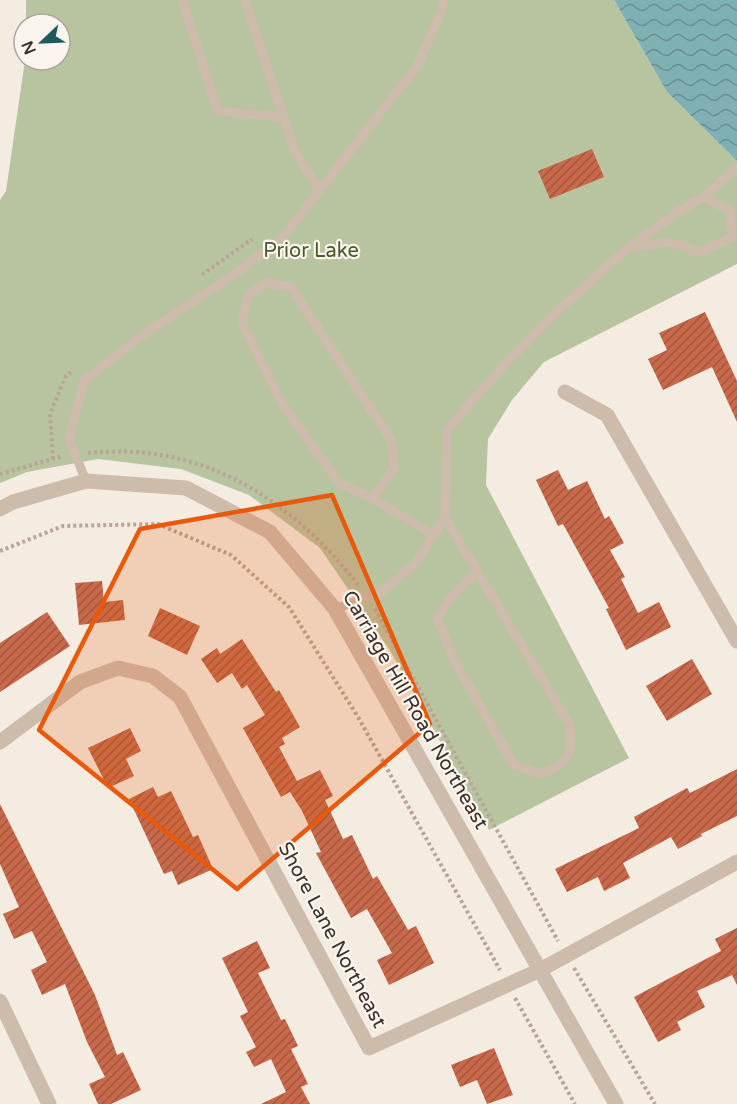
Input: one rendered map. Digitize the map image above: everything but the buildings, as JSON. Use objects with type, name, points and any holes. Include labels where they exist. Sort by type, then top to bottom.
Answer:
[{"type":"street","points":[[565,392],[607,415],[737,641]]},
{"type":"street","name":"Carriage Hill Road Northeast","points":[[0,508],[13,502],[86,481],[186,488],[270,532],[335,609],[616,1104]]},
{"type":"street","name":"Shore Lane Northeast","points":[[0,742],[80,682],[118,668],[153,676],[180,698],[369,1048],[540,970],[737,862]]},
{"type":"street","points":[[0,1001],[49,1104]]},
{"type":"lane","points":[[182,0],[218,111],[283,117]]},
{"type":"lane","points":[[245,0],[294,149],[318,189]]},
{"type":"lane","points":[[86,481],[69,439],[84,381],[144,334],[232,276],[282,238],[318,189],[418,65],[442,10],[443,0]]},
{"type":"lane","points":[[335,609],[381,592],[416,563],[445,517],[447,430],[503,366],[562,307],[628,248],[679,211],[704,197],[737,166]]},
{"type":"lane","points":[[628,248],[670,242],[699,252],[732,237],[730,211],[704,197]]},
{"type":"lane","points":[[372,498],[394,469],[391,440],[291,287],[268,283],[248,295],[242,323],[283,405],[340,484],[372,498],[434,535]]},
{"type":"lane","points":[[445,517],[570,724],[572,750],[562,766],[540,774],[514,765],[454,660],[437,618],[453,595],[477,572]]},
{"type":"path","points":[[0,551],[63,526],[158,524],[231,555],[289,607],[358,717],[575,1104]]},
{"type":"highlighted area","points":[[332,495],[430,724],[237,889],[39,730],[140,529]]},
{"type":"green space","name":"Prior Lake","points":[[26,0],[614,0],[667,92],[737,161],[737,264],[544,362],[512,400],[488,439],[486,485],[629,758],[489,830],[391,652],[320,548],[249,495],[181,469],[98,459],[27,472],[0,483],[0,200],[6,191],[23,72],[72,72],[72,12],[26,12]]},
{"type":"water","points":[[614,0],[737,0],[737,161],[667,92]]}]
